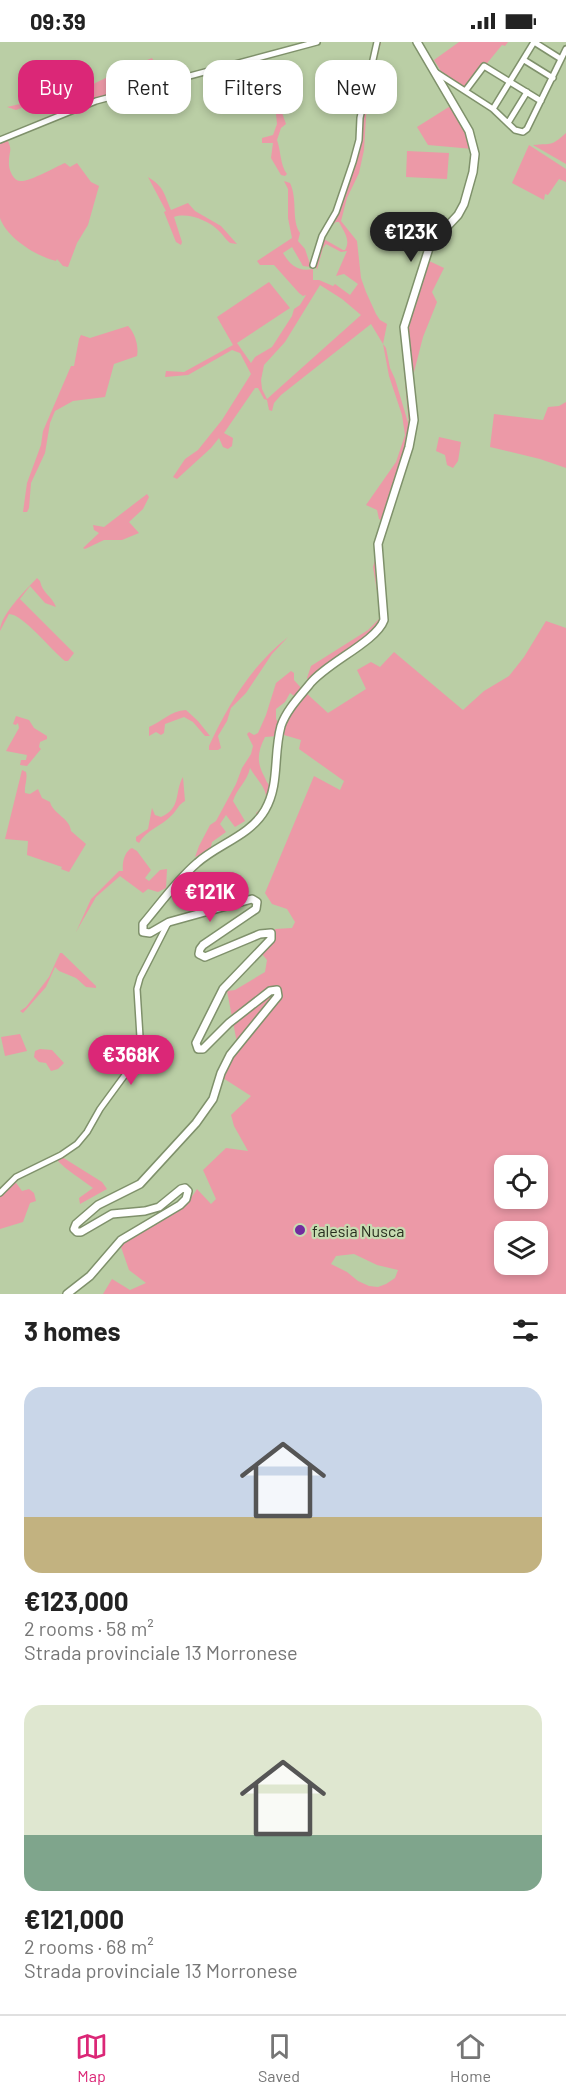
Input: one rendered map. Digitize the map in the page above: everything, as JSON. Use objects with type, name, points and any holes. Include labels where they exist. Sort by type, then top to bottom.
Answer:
[{"type":"main road","points":[[68,1294],[90,1276],[121,1240],[180,1205],[186,1199],[188,1191],[183,1188],[159,1207],[145,1211],[112,1214],[81,1232],[76,1232],[74,1229],[76,1224],[98,1205],[140,1184],[196,1123],[209,1107],[230,1055],[278,996],[277,990],[270,991],[229,1023],[203,1049],[198,1049],[196,1043],[219,995],[233,977],[269,941],[272,934],[267,932],[260,934],[205,957],[199,954],[202,945],[256,909],[258,902],[252,899],[169,922],[150,933],[144,933],[143,924],[194,865],[248,829],[262,815],[274,788],[279,734],[288,712],[316,676],[372,635],[381,627],[384,620],[378,544],[409,447],[414,420],[404,327],[428,249],[461,210],[474,167],[475,148],[469,131],[417,42]]},
{"type":"street","points":[[0,140],[95,102],[317,42]]},
{"type":"street","points":[[313,265],[322,236],[336,212],[359,140],[360,118],[377,42]]},
{"type":"street","points":[[493,109],[534,42],[561,59]]},
{"type":"street","points":[[432,70],[493,109],[515,130],[523,132],[527,129],[566,49]]},
{"type":"street","points":[[524,60],[553,78]]},
{"type":"street","points":[[466,90],[484,66],[541,101]]},
{"type":"street","points":[[508,123],[527,92]]},
{"type":"street","points":[[0,1193],[16,1178],[61,1155],[77,1144],[141,1053],[137,989],[140,978],[169,922]]},
{"type":"shaded area","points":[[377,42],[381,42],[377,60],[373,60]]},
{"type":"shaded area","points":[[459,42],[508,42],[505,46],[502,45],[466,89],[444,76],[434,60]]},
{"type":"shaded area","points":[[106,78],[106,97],[94,100],[94,84]]},
{"type":"shaded area","points":[[18,104],[16,110],[7,107]]},
{"type":"shaded area","points":[[452,105],[462,120],[473,149],[428,145],[417,127]]},
{"type":"shaded area","points":[[276,114],[282,114],[286,124],[281,128],[277,140],[287,174],[285,176],[281,175],[271,158],[273,143],[262,143],[262,138],[273,135],[277,124]]},
{"type":"shaded area","points":[[363,114],[366,114],[364,150],[359,173],[347,198],[341,221],[357,241],[361,278],[366,292],[376,314],[387,324],[383,344],[371,324],[281,395],[274,403],[272,411],[269,410],[267,400],[258,388],[255,388],[224,433],[233,438],[232,446],[228,449],[223,447],[219,438],[177,479],[173,477],[185,459],[198,450],[222,420],[251,374],[240,353],[232,350],[188,375],[165,377],[166,371],[184,372],[233,345],[217,317],[269,282],[290,308],[237,343],[251,363],[255,357],[272,347],[294,309],[300,305],[306,295],[299,293],[274,265],[260,265],[257,261],[292,238],[288,218],[288,189],[284,181],[290,183],[292,189],[297,228],[300,233],[298,241],[305,249],[311,267],[303,266],[292,247],[283,253],[292,264],[299,268],[313,269],[313,280],[333,286],[335,284],[350,295],[358,284],[344,274],[336,276],[347,251],[341,252],[326,244],[317,270],[315,264],[322,238],[343,250],[347,246],[346,236],[339,222],[329,228],[359,149]],"holes":[[[320,285],[361,315],[267,399],[261,380],[264,365],[285,342]]]},
{"type":"shaded area","points":[[566,133],[566,164],[533,145],[551,144]]},
{"type":"shaded area","points":[[7,139],[10,148],[9,168],[17,180],[30,179],[65,163],[70,167],[77,163],[91,182],[99,186],[88,225],[77,243],[68,267],[63,266],[57,259],[56,261],[48,259],[23,245],[9,232],[0,218],[0,142]]},
{"type":"shaded area","points":[[529,145],[566,169],[566,182],[559,179],[548,195],[545,194],[544,200],[512,183]]},
{"type":"shaded area","points":[[407,151],[449,153],[447,179],[406,177]]},
{"type":"shaded area","points":[[148,177],[161,188],[171,210],[188,203],[195,211],[221,226],[237,244],[230,243],[211,224],[186,216],[174,217],[182,242],[181,245],[176,242],[164,212],[166,211]]},
{"type":"shaded area","points":[[427,260],[444,268],[432,292],[437,302],[423,337],[413,376],[407,333],[408,320]]},
{"type":"shaded area","points":[[128,326],[136,340],[137,356],[114,364],[105,397],[73,401],[55,411],[50,423],[45,453],[31,483],[29,508],[27,512],[23,512],[27,483],[41,445],[43,431],[71,366],[74,366],[81,335],[90,338]]},
{"type":"shaded area","points":[[403,343],[412,426],[383,521],[379,519],[377,510],[366,505],[396,462],[405,435],[402,415],[389,376],[383,344],[409,426]]},
{"type":"shaded area","points":[[566,402],[566,468],[490,447],[494,414],[543,420],[548,407],[559,406]]},
{"type":"shaded area","points":[[439,437],[461,442],[458,461],[453,468],[447,465],[445,455],[436,451]]},
{"type":"shaded area","points":[[147,494],[149,497],[143,509],[129,522],[139,533],[122,540],[104,540],[83,548],[99,533],[94,530],[93,525],[104,527]]},
{"type":"shaded area","points":[[377,553],[384,617],[377,629],[332,661],[309,682],[307,678],[311,666],[368,630],[379,619],[379,603],[373,567]]},
{"type":"shaded area","points":[[37,578],[56,607],[45,603],[30,586],[20,599],[74,653],[68,661],[65,661],[29,626],[15,616],[9,614],[0,631],[4,618],[20,596]]},
{"type":"shaded area","points":[[546,621],[566,628],[566,1294],[103,1294],[112,1279],[130,1290],[146,1283],[129,1270],[121,1247],[123,1242],[173,1213],[197,1189],[211,1204],[216,1199],[203,1170],[226,1148],[248,1151],[234,1126],[231,1115],[251,1096],[223,1078],[238,1048],[227,991],[235,990],[265,972],[267,960],[262,954],[275,936],[275,929],[292,928],[295,922],[287,909],[272,904],[265,893],[314,776],[340,790],[344,781],[299,749],[301,740],[284,735],[286,723],[294,707],[305,692],[328,713],[366,689],[357,670],[371,662],[380,667],[394,652],[463,710],[484,691],[509,676],[524,657]],"holes":[[[354,1254],[377,1265],[398,1270],[395,1278],[378,1287],[369,1286],[331,1264],[336,1256]]]},
{"type":"shaded area","points":[[288,637],[272,654],[246,693],[231,708],[227,721],[218,736],[221,748],[209,750],[216,731],[242,687],[263,660]]},
{"type":"shaded area","points":[[291,671],[294,673],[294,680],[302,689],[297,698],[290,693],[285,702],[276,709],[276,719],[280,725],[278,736],[265,737],[259,752],[261,771],[267,783],[273,788],[257,817],[256,813],[262,807],[266,795],[250,768],[233,801],[245,821],[235,827],[226,815],[220,824],[226,832],[212,842],[210,851],[195,857],[210,825],[216,821],[251,754],[253,746],[247,734],[249,732],[254,735],[258,733],[276,683]]},
{"type":"shaded area","points":[[186,710],[210,736],[205,736],[193,722],[184,717],[165,724],[164,733],[161,735],[156,732],[149,736],[149,727],[171,714]]},
{"type":"shaded area","points":[[16,716],[29,720],[34,728],[47,736],[47,739],[40,742],[41,749],[27,766],[20,765],[21,760],[26,760],[27,755],[6,751],[19,728],[18,723],[13,724]]},
{"type":"shaded area","points":[[22,770],[26,772],[25,793],[30,794],[38,789],[42,798],[50,802],[54,810],[68,823],[71,831],[86,844],[69,872],[61,869],[62,867],[27,855],[28,841],[5,839]]},
{"type":"shaded area","points":[[183,777],[185,801],[168,819],[139,843],[136,841],[136,837],[148,829],[152,808],[155,815],[161,817],[172,809]]},
{"type":"shaded area","points":[[132,848],[137,851],[151,870],[145,878],[149,881],[160,870],[167,869],[166,888],[158,892],[148,889],[143,893],[120,876],[96,897],[76,932],[91,899],[119,871],[123,871],[125,856]]},
{"type":"shaded area","points":[[60,953],[96,988],[86,987],[76,978],[55,967],[46,987],[23,1013],[20,1011],[26,1007],[49,977]]},
{"type":"shaded area","points":[[20,1034],[27,1051],[5,1056],[1,1037]]},
{"type":"shaded area","points":[[52,1050],[64,1063],[58,1069],[51,1071],[46,1063],[39,1062],[34,1057],[35,1051]]},
{"type":"shaded area","points":[[62,1157],[102,1182],[107,1189],[80,1204],[79,1198],[93,1188],[56,1159]]},
{"type":"shaded area","points":[[14,1180],[22,1191],[29,1189],[34,1193],[36,1201],[30,1203],[23,1222],[0,1229],[0,1194]]},
{"type":"place","name":"falesia Nusca","points":[[300,1230]]}]
